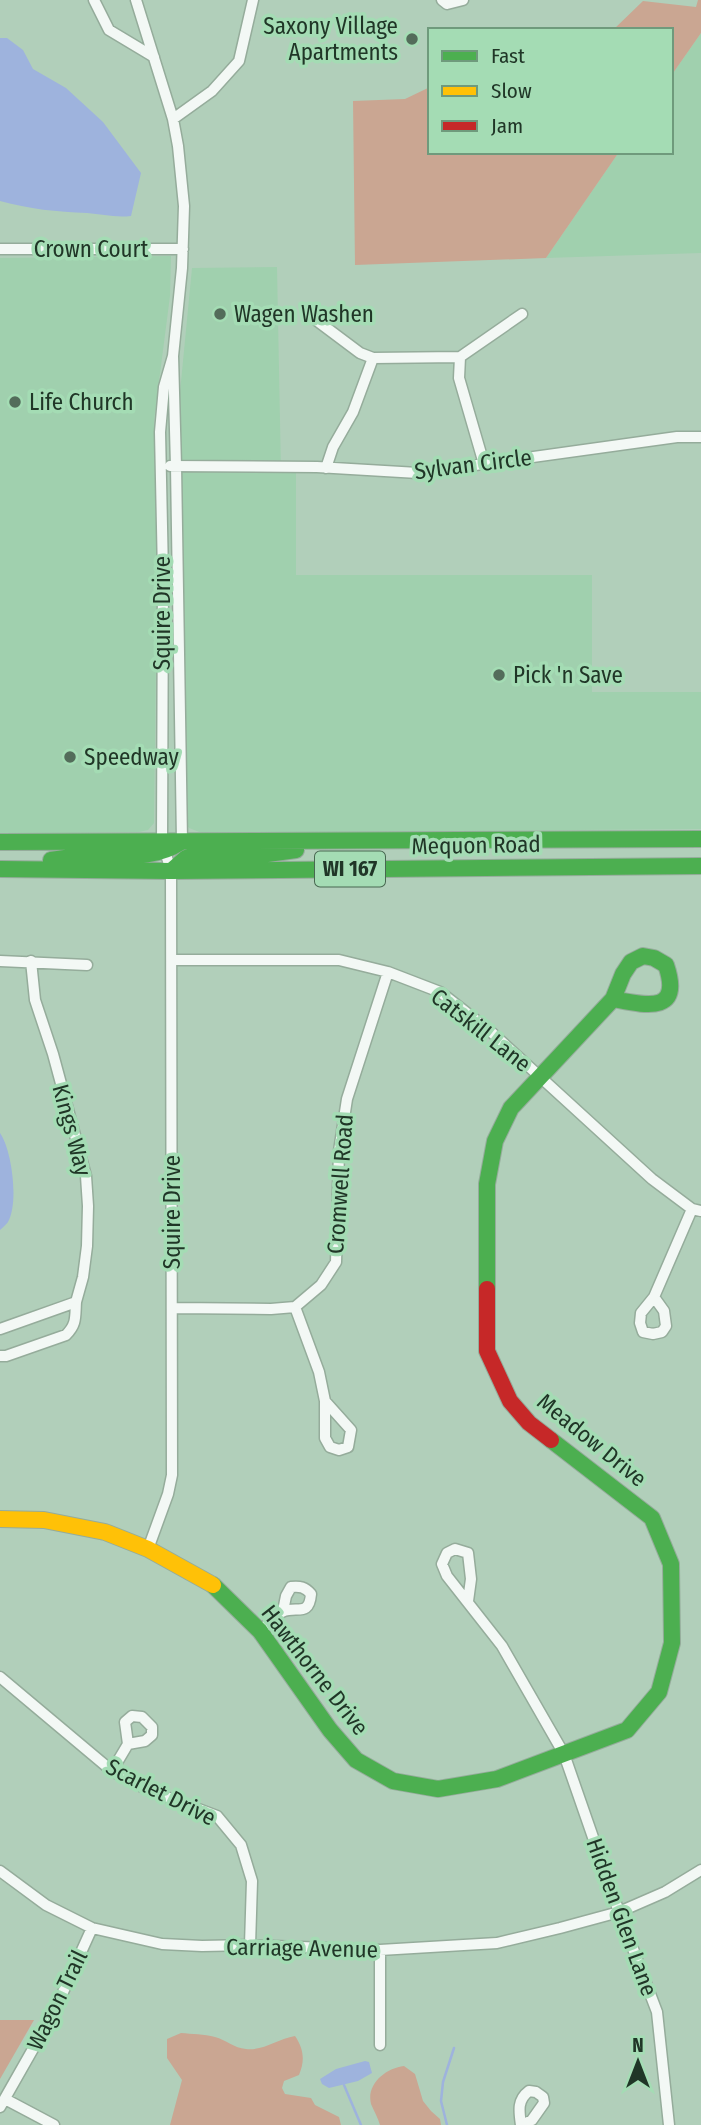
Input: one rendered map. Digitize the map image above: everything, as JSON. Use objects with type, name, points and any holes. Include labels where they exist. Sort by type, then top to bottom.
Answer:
[{"type":"main road","name":"Mequon Road","points":[[182,841],[701,839]]},
{"type":"main road","points":[[0,842],[163,846],[172,850],[182,841]]},
{"type":"main road","points":[[171,871],[186,858],[253,856],[345,841]]},
{"type":"main road","points":[[7,869],[89,855],[147,855],[163,846]]},
{"type":"main road","name":"Mequon Road","points":[[7,869],[171,871],[701,866]]},
{"type":"main road","name":"Meadow Drive","points":[[564,1754],[627,1730],[659,1692],[672,1643],[671,1563],[652,1518],[529,1423],[510,1401],[487,1352],[487,1184],[495,1141],[511,1108],[613,999]]},
{"type":"main road","name":"Hawthorne Drive","points":[[0,1519],[44,1520],[105,1532],[148,1549],[209,1582],[261,1630],[330,1730],[356,1759],[393,1781],[438,1789],[497,1779],[564,1754]]},
{"type":"street","points":[[94,0],[109,30],[154,57]]},
{"type":"street","name":"Squire Drive","points":[[136,0],[173,119],[184,206],[173,356],[182,841],[171,871]]},
{"type":"street","points":[[173,119],[212,91],[239,61],[253,0]]},
{"type":"street","points":[[442,0],[447,4],[463,0]]},
{"type":"street","name":"Crown Court","points":[[0,250],[183,248]]},
{"type":"street","points":[[312,317],[360,353],[373,358],[460,357],[522,314]]},
{"type":"street","name":"Squire Drive","points":[[148,1549],[172,1475],[172,960],[171,871],[163,846],[161,409],[173,356]]},
{"type":"street","points":[[460,357],[460,378],[484,464]]},
{"type":"street","points":[[326,468],[333,447],[353,412],[373,358]]},
{"type":"street","name":"Sylvan Circle","points":[[161,466],[326,468],[418,473],[677,437],[701,437]]},
{"type":"street","name":"Catskill Lane","points":[[172,960],[339,960],[388,972],[440,992],[491,1031],[652,1179],[697,1210]]},
{"type":"street","points":[[0,961],[87,965]]},
{"type":"street","name":"Kings Way","points":[[0,1356],[66,1335],[73,1328],[87,1246],[86,1176],[53,1054],[35,1000],[31,961]]},
{"type":"street","name":"Cromwell Road","points":[[295,1307],[321,1285],[336,1262],[339,1151],[347,1099],[388,972]]},
{"type":"street","points":[[654,1297],[697,1210]]},
{"type":"street","points":[[0,1329],[76,1302]]},
{"type":"street","points":[[173,1308],[295,1307],[319,1372],[325,1401]]},
{"type":"street","name":"Hidden Glen Lane","points":[[468,1601],[502,1646],[564,1754],[657,2012],[669,2125]]},
{"type":"street","points":[[261,1630],[283,1611]]},
{"type":"street","name":"Scarlet Drive","points":[[0,1677],[112,1771],[148,1790],[217,1816],[241,1845],[252,1881],[250,1945]]},
{"type":"street","points":[[112,1771],[128,1744]]},
{"type":"street","name":"Carriage Avenue","points":[[0,1871],[46,1905],[92,1928],[162,1944],[380,1950],[497,1943],[619,1912],[665,1892],[701,1870]]},
{"type":"street","name":"Wagon Trail","points":[[2,2103],[54,2012],[92,1928]]},
{"type":"street","points":[[380,1950],[380,2045]]},
{"type":"street","points":[[2,2103],[54,2125]]},
{"type":"shaded area","points":[[698,0],[701,0],[701,33],[673,73],[673,28],[615,28],[643,1],[696,7]]},
{"type":"shaded area","points":[[701,33],[701,253],[546,258],[618,154],[673,154],[673,73]]},
{"type":"shaded area","points":[[428,88],[428,154],[618,154],[546,258],[355,265],[353,101],[405,99]]},
{"type":"shaded area","points":[[171,256],[170,296],[154,420],[157,577],[154,823],[148,830],[139,832],[0,834],[0,258]]},
{"type":"shaded area","points":[[277,267],[281,472],[296,472],[296,575],[592,575],[592,692],[701,692],[701,829],[202,833],[189,828],[186,824],[184,759],[180,392],[192,268]]},
{"type":"shaded area","points":[[0,2020],[34,2020],[0,2079]]},
{"type":"shaded area","points":[[181,2033],[215,2037],[246,2049],[258,2048],[295,2036],[302,2050],[302,2065],[299,2075],[284,2081],[282,2088],[285,2094],[311,2098],[315,2105],[339,2117],[341,2125],[170,2125],[182,2080],[167,2058],[167,2039]]},
{"type":"shaded area","points":[[404,2066],[415,2074],[423,2101],[440,2119],[441,2125],[380,2125],[371,2104],[374,2084],[384,2074]]},
{"type":"water","points":[[0,38],[7,38],[23,50],[33,69],[66,88],[103,122],[141,173],[131,216],[54,211],[0,201]]},
{"type":"water","points":[[0,1133],[11,1164],[13,1202],[8,1222],[0,1230]]},
{"type":"water","points":[[369,2062],[372,2073],[358,2081],[329,2088],[322,2084],[320,2079],[336,2069]]},
{"type":"waterway","points":[[447,2125],[441,2101],[443,2082],[454,2048]]},
{"type":"waterway","points":[[344,2085],[361,2125]]},
{"type":"traffic: fast","points":[[0,842],[701,839]]},
{"type":"traffic: fast","points":[[51,860],[90,855],[148,854],[181,842]]},
{"type":"traffic: fast","points":[[171,871],[186,858],[253,856],[296,850]]},
{"type":"traffic: fast","points":[[0,869],[171,871],[701,866]]},
{"type":"traffic: fast","points":[[487,1289],[487,1184],[495,1141],[511,1108],[613,999],[631,962],[643,956],[654,958],[666,965],[670,981],[665,999],[648,1004],[613,999]]},
{"type":"traffic: fast","points":[[213,1585],[260,1631],[330,1730],[356,1760],[393,1781],[438,1789],[497,1779],[627,1730],[659,1692],[672,1643],[671,1564],[652,1518],[551,1440]]},
{"type":"traffic: slow","points":[[0,1519],[44,1520],[105,1532],[148,1549],[213,1585]]},
{"type":"traffic: jam","points":[[487,1289],[487,1351],[510,1401],[529,1423],[551,1440]]},
{"type":"place","name":"Saxony Village Apartments","points":[[412,39]]},
{"type":"place","name":"Wagen Washen","points":[[220,314]]},
{"type":"place","name":"Life Church","points":[[15,402]]},
{"type":"place","name":"Pick 'n Save","points":[[499,675]]},
{"type":"place","name":"Speedway","points":[[70,757]]}]
